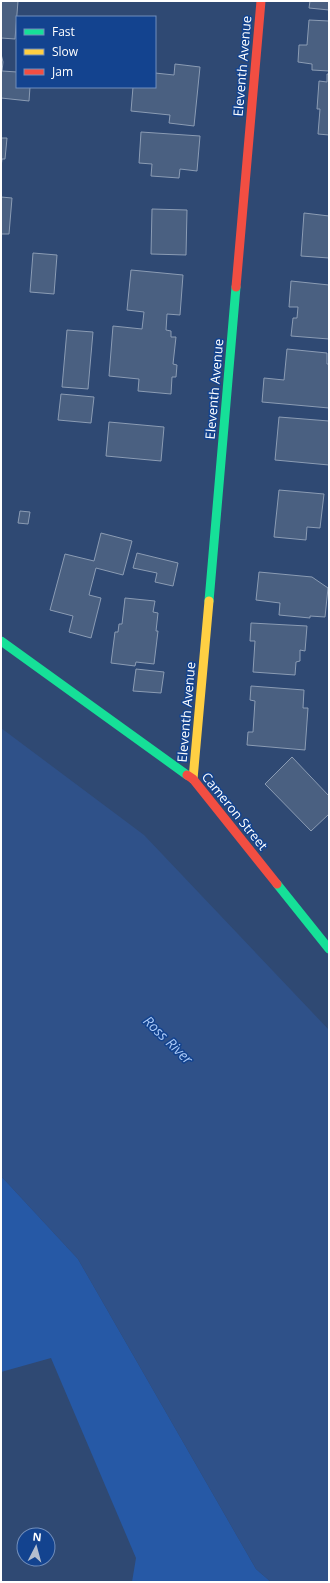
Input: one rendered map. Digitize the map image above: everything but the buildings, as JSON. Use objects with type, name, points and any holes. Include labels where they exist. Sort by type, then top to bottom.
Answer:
[{"type":"street","name":"Eleventh Avenue","points":[[193,779],[261,1]]},
{"type":"street","name":"Cameron Street","points":[[1,641],[193,779],[329,949]]},
{"type":"shaded area","points":[[1,1176],[78,1259],[256,1569],[271,1582],[132,1582],[136,1558],[51,1358],[1,1372]]},
{"type":"water","name":"Ross River","points":[[1,728],[144,835],[329,1030],[329,1582],[271,1582],[256,1569],[78,1259],[1,1176]]},
{"type":"traffic: fast","points":[[209,601],[236,287]]},
{"type":"traffic: fast","points":[[1,641],[187,775]]},
{"type":"traffic: fast","points":[[277,884],[329,949]]},
{"type":"traffic: slow","points":[[193,779],[209,601]]},
{"type":"traffic: jam","points":[[236,287],[261,1]]},
{"type":"traffic: jam","points":[[187,775],[193,779],[277,884]]}]
